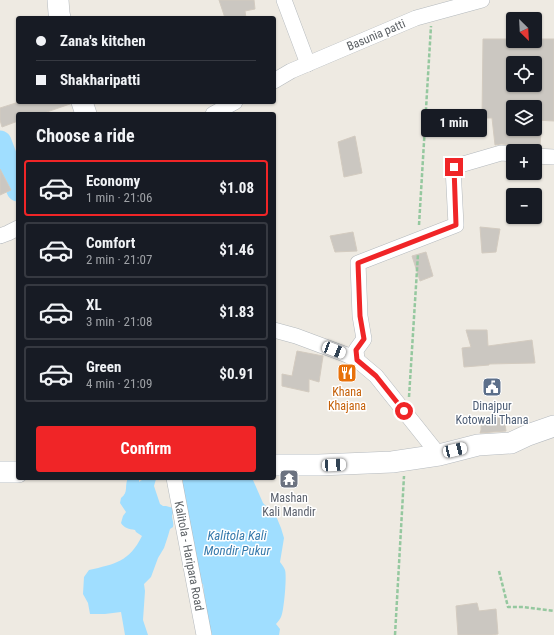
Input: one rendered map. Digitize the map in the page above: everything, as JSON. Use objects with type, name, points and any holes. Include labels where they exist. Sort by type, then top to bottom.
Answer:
[{"type":"street","points":[[58,0],[60,16]]},
{"type":"street","points":[[284,0],[308,64]]},
{"type":"street","name":"Basunia patti","points":[[276,80],[291,71],[416,18],[482,0]]},
{"type":"street","points":[[217,112],[231,104]]},
{"type":"street","points":[[357,360],[356,350],[364,339],[360,316],[358,263],[456,225],[454,167],[501,153],[506,153]]},
{"type":"street","points":[[542,156],[554,157]]},
{"type":"street","points":[[276,331],[296,336],[357,360],[376,376],[439,455]]},
{"type":"street","points":[[276,465],[319,466],[392,462],[439,455],[478,445],[511,444],[528,435],[554,426]]},
{"type":"street","points":[[0,472],[16,472]]},
{"type":"street","name":"Kalitola - Haripara Road","points":[[174,480],[204,635]]},
{"type":"path","points":[[419,230],[431,24]]},
{"type":"path","points":[[409,404],[418,254]]},
{"type":"path","points":[[395,635],[405,460]]},
{"type":"path","points":[[499,571],[508,607],[523,607],[554,611]]},
{"type":"water","points":[[127,480],[139,480],[139,482],[143,480],[156,480],[154,486],[160,504],[173,508],[173,527],[170,529],[164,548],[158,558],[151,577],[144,584],[143,620],[148,635],[125,635],[121,612],[90,614],[88,603],[83,594],[84,577],[89,570],[106,566],[126,557],[137,545],[142,536],[135,530],[125,527],[121,523],[126,512],[120,503],[121,498],[126,491]]},
{"type":"water","name":"Kalitola Kali Mondir Pukur","points":[[183,480],[253,480],[263,503],[276,516],[284,538],[280,562],[286,573],[283,608],[281,617],[276,624],[280,629],[279,635],[209,635],[203,584],[197,583],[182,489]]},
{"type":"building","points":[[219,0],[254,0],[255,9],[245,11],[246,16],[224,16]]},
{"type":"building","points":[[483,39],[506,39],[506,48],[542,48],[542,39],[554,39],[554,121],[542,120],[542,100],[506,100],[506,136],[541,136],[540,144],[495,145],[492,118],[482,118]]},
{"type":"building","points":[[16,103],[70,104],[47,112],[16,112],[16,122],[2,127],[0,120],[0,108]]},
{"type":"building","points":[[355,136],[362,173],[344,177],[338,142]]},
{"type":"building","points":[[0,169],[11,190],[0,195]]},
{"type":"building","points":[[480,227],[500,229],[496,252],[482,253]]},
{"type":"building","points":[[353,232],[357,251],[335,252],[330,236]]},
{"type":"building","points":[[426,252],[433,276],[420,281],[412,256]]},
{"type":"building","points":[[466,330],[487,330],[488,346],[532,340],[535,363],[489,364],[464,367],[462,348],[471,347]]},
{"type":"building","points":[[297,351],[323,356],[319,382],[309,379],[309,392],[282,386],[282,374],[292,376]]},
{"type":"building","points":[[504,417],[506,431],[480,433],[481,420]]},
{"type":"building","points":[[477,603],[479,611],[496,609],[498,634],[458,635],[456,606]]},
{"type":"waterway","points":[[0,142],[16,185]]},
{"type":"place","name":"Khana Khajana","points":[[347,373]]},
{"type":"place","name":"Dinajpur Kotowali Thana","points":[[492,387]]},
{"type":"place","name":"Mashan Kali Mandir","points":[[289,479]]},
{"type":"route","points":[[404,411],[376,376],[357,360],[356,350],[364,339],[360,316],[358,263],[456,225],[454,167]]}]
